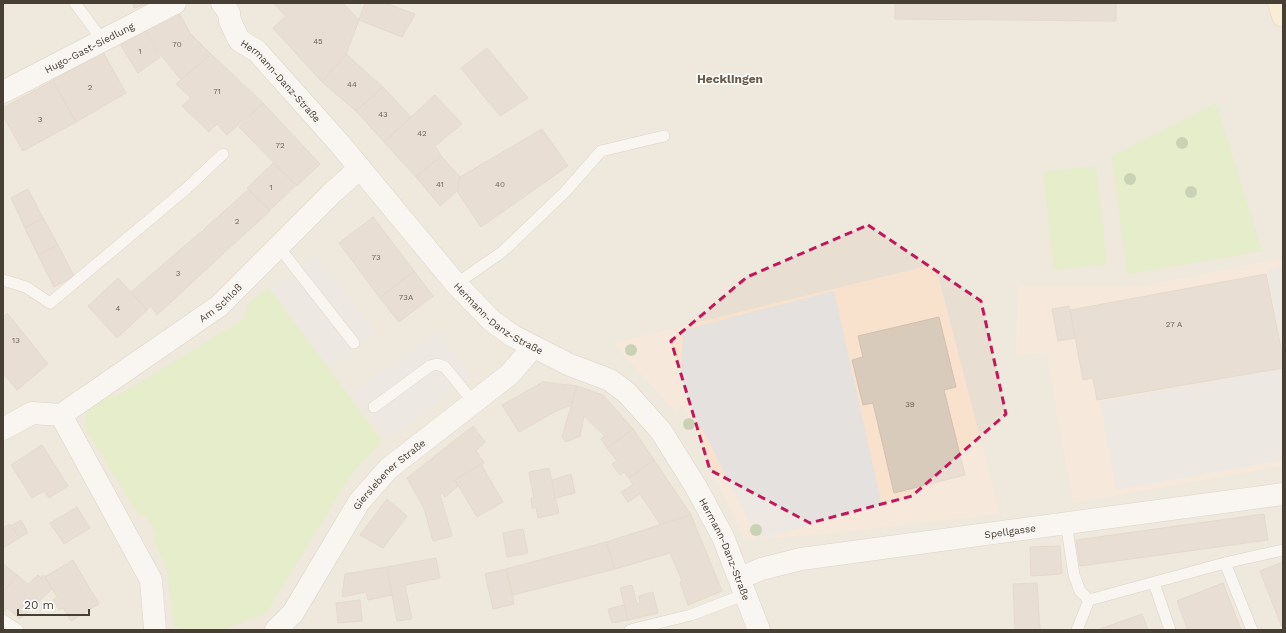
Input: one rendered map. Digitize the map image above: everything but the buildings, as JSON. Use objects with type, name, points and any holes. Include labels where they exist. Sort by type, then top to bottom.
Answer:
[{"type":"main road","points":[[1279,3],[1283,16]]},
{"type":"street","name":"Hugo-Gast-Siedlung","points":[[3,92],[175,3]]},
{"type":"street","name":"Hermann-Danz-Straße","points":[[222,3],[229,13],[230,21],[239,40],[257,51],[360,168],[456,284],[492,321],[513,336],[570,366],[610,380],[627,393],[662,431],[696,487],[723,537],[759,630]]},
{"type":"street","name":"Am Schloß","points":[[61,415],[218,306],[278,246],[360,168]]},
{"type":"street","name":"Gierslebener Straße","points":[[276,630],[293,614],[359,502],[388,469],[510,374],[533,347]]},
{"type":"street","points":[[3,429],[32,413],[61,415],[151,580],[155,630]]},
{"type":"street","name":"Spellgasse","points":[[743,586],[761,569],[801,559],[1066,522],[1283,494]]},
{"type":"lane","points":[[75,3],[103,41]]},
{"type":"lane","points":[[456,284],[502,252],[565,192],[601,151],[664,136]]},
{"type":"lane","points":[[3,280],[26,287],[50,303],[186,189],[223,154]]},
{"type":"lane","points":[[278,246],[354,343]]},
{"type":"lane","points":[[374,407],[430,366],[437,364],[445,367],[474,403]]},
{"type":"lane","points":[[1066,522],[1074,575],[1080,591],[1089,600]]},
{"type":"lane","points":[[1089,600],[1226,563],[1283,550]]},
{"type":"lane","points":[[1226,563],[1252,630]]},
{"type":"lane","points":[[1154,583],[1170,630]]},
{"type":"lane","points":[[630,630],[691,615],[743,586]]},
{"type":"lane","points":[[1077,630],[1089,600]]},
{"type":"lane","points":[[3,620],[18,630]]},
{"type":"highlighted area","points":[[868,225],[981,301],[1006,414],[912,496],[810,523],[710,470],[671,341],[747,277]]},
{"type":"shaded area","points":[[3,3],[1283,3],[1283,630],[3,630]]},
{"type":"shaded area","points":[[316,255],[376,333],[331,367],[271,289]]},
{"type":"shaded area","points":[[1283,258],[1283,466],[1073,503],[1046,352],[1016,357],[1018,286],[1143,286]]},
{"type":"shaded area","points":[[935,264],[1000,514],[819,535],[744,540],[683,406],[675,412],[613,343]]},
{"type":"shaded area","points":[[1283,266],[1283,358],[1267,269]]},
{"type":"shaded area","points":[[834,291],[882,506],[758,539],[681,387],[683,330]]},
{"type":"shaded area","points":[[437,331],[471,377],[387,439],[353,393]]},
{"type":"shaded area","points":[[1283,368],[1283,460],[1116,490],[1100,402]]},
{"type":"green space","points":[[1216,103],[1262,251],[1127,274],[1112,156]]},
{"type":"green space","points":[[1096,166],[1107,264],[1054,270],[1043,172]]},
{"type":"green space","points":[[268,287],[382,441],[352,473],[266,613],[222,630],[193,630],[174,627],[167,570],[154,540],[156,533],[146,516],[138,514],[86,430],[85,413],[109,395],[119,395],[244,319],[247,305]]},
{"type":"district","name":"Hecklingen","points":[[730,79]]}]
